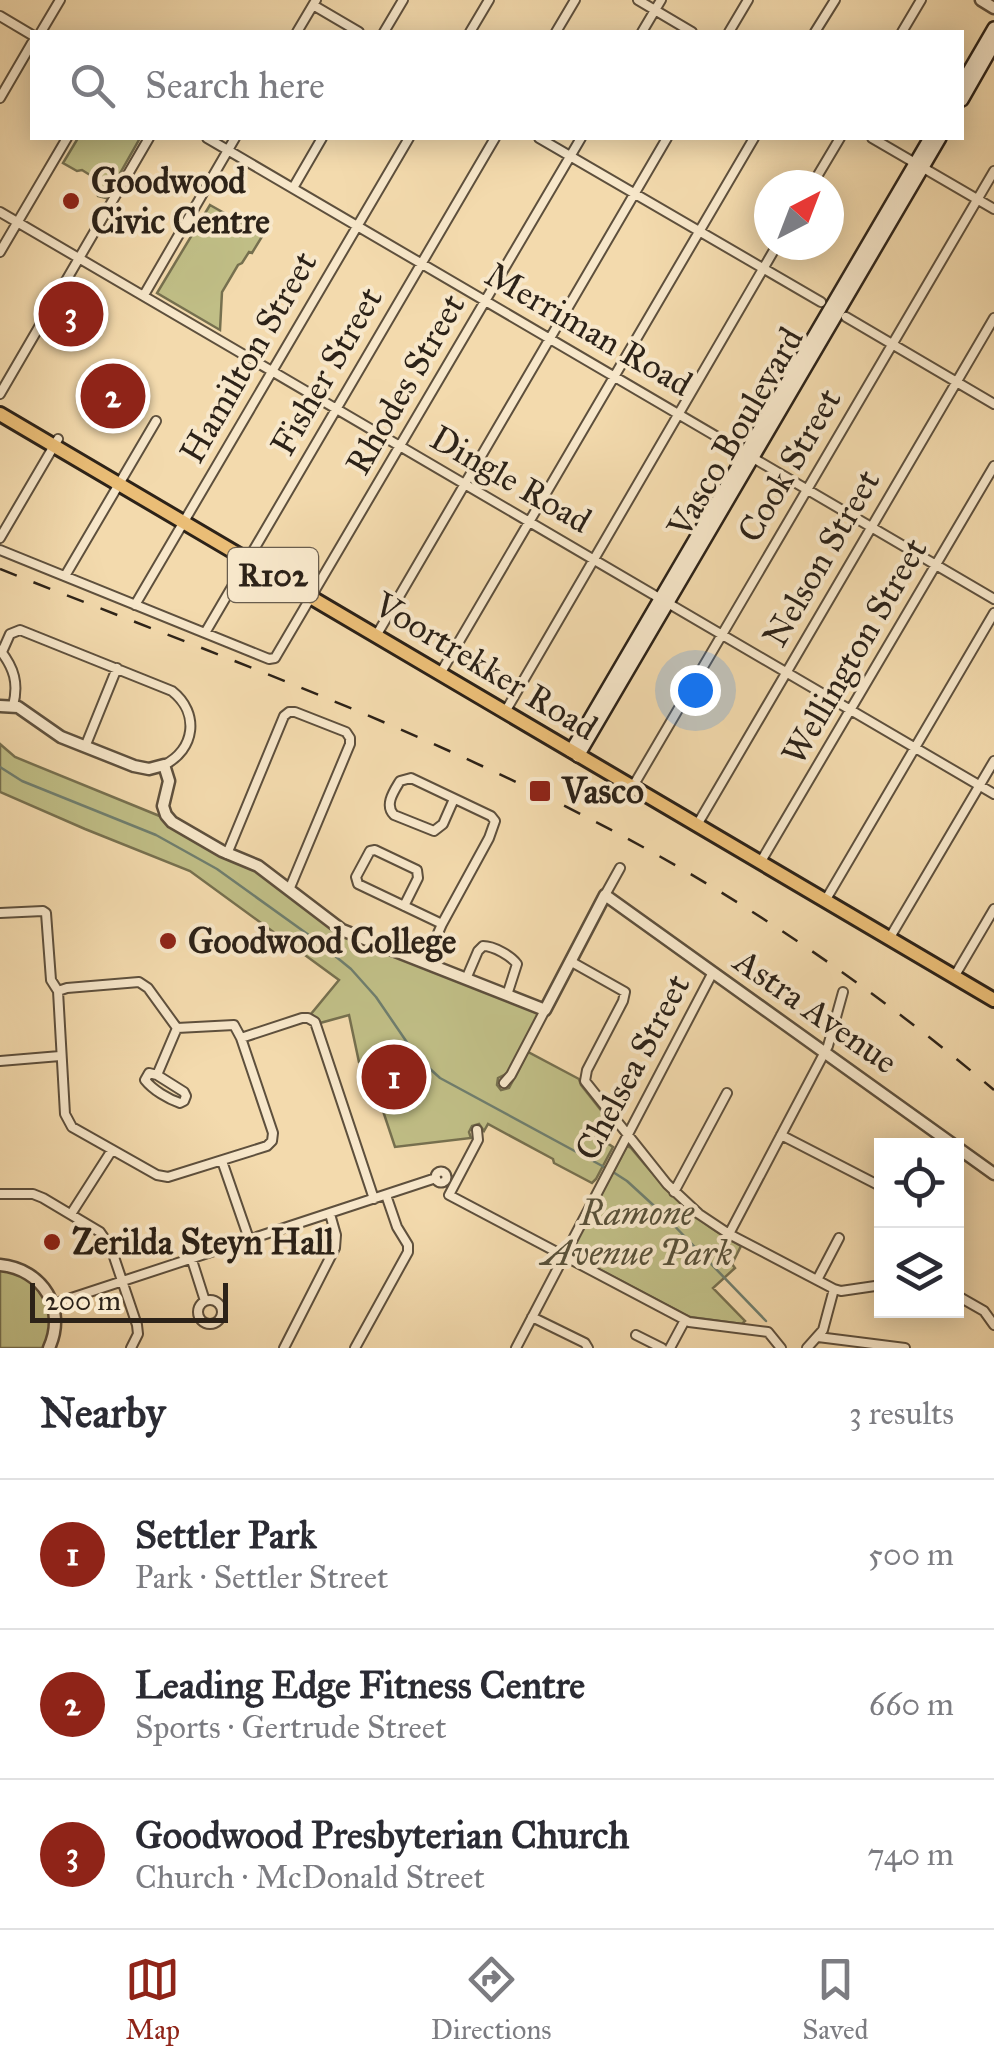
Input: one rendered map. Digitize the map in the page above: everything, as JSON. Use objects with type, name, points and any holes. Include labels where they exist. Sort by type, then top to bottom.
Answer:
[{"type":"main road","points":[[964,80],[994,28]]},
{"type":"main road","points":[[964,96],[994,44]]},
{"type":"main road","name":"Vasco Boulevard","points":[[919,165],[929,140]]},
{"type":"main road","name":"Vasco Boulevard","points":[[577,750],[919,165],[938,140]]},
{"type":"main road","name":"Voortrekker Road","points":[[0,405],[56,443]]},
{"type":"main road","name":"Voortrekker Road","points":[[0,414],[186,519],[891,936],[994,991]]},
{"type":"main road","name":"Voortrekker Road","points":[[956,973],[994,1000]]},
{"type":"street","points":[[42,30],[60,0]]},
{"type":"street","points":[[385,30],[403,0]]},
{"type":"street","points":[[471,30],[489,0]]},
{"type":"street","points":[[557,30],[575,0]]},
{"type":"street","points":[[638,0],[689,30]]},
{"type":"street","points":[[643,30],[661,0]]},
{"type":"street","points":[[730,30],[748,0]]},
{"type":"street","points":[[817,30],[835,0]]},
{"type":"street","points":[[903,30],[921,0]]},
{"type":"street","points":[[981,0],[994,8]]},
{"type":"street","points":[[298,30],[315,2],[356,30]]},
{"type":"street","points":[[0,16],[30,34]]},
{"type":"street","points":[[0,98],[30,46]]},
{"type":"street","points":[[0,252],[66,140]]},
{"type":"street","points":[[0,394],[148,140]]},
{"type":"street","name":"Merriman Road","points":[[210,140],[994,599]]},
{"type":"street","points":[[144,295],[234,140]]},
{"type":"street","points":[[293,188],[321,140]]},
{"type":"street","name":"Hamilton Street","points":[[136,605],[407,140]]},
{"type":"street","name":"Fisher Street","points":[[204,633],[494,140]]},
{"type":"street","points":[[542,140],[820,302]]},
{"type":"street","name":"Rhodes Street","points":[[204,633],[275,658],[580,140]]},
{"type":"street","points":[[378,632],[666,140]]},
{"type":"street","points":[[442,671],[753,140]]},
{"type":"street","points":[[821,170],[839,140]]},
{"type":"street","points":[[875,140],[994,209]]},
{"type":"street","name":"Cook Street","points":[[634,784],[994,171]]},
{"type":"street","name":"Dingle Road","points":[[0,212],[994,794]]},
{"type":"street","points":[[507,709],[768,260]]},
{"type":"street","points":[[846,317],[994,404]]},
{"type":"street","name":"Nelson Street","points":[[699,822],[994,318]]},
{"type":"street","points":[[65,576],[156,420]]},
{"type":"street","points":[[0,538],[56,443]]},
{"type":"street","name":"Wellington Street","points":[[763,859],[994,466]]},
{"type":"street","points":[[0,550],[204,633]]},
{"type":"street","points":[[827,898],[994,613]]},
{"type":"street","points":[[0,706],[27,712],[58,735],[142,768],[164,765],[180,754],[190,737],[184,703],[172,691],[20,630],[10,634],[1,651],[16,682],[13,706]]},
{"type":"street","points":[[85,746],[117,668]]},
{"type":"street","points":[[226,854],[284,716],[295,712],[346,732],[350,744],[289,890]]},
{"type":"street","points":[[891,936],[994,760]]},
{"type":"street","points":[[164,765],[169,780],[163,804],[172,822],[226,854],[258,866],[342,930],[546,1010]]},
{"type":"street","points":[[426,964],[442,924],[495,822],[491,816],[411,778],[398,784],[389,806],[394,815],[434,832],[443,824],[454,799]]},
{"type":"street","points":[[404,906],[418,878],[417,870],[370,851],[357,872],[356,882],[404,906],[442,924]]},
{"type":"street","points":[[504,1083],[620,868]]},
{"type":"street","name":"Astra Avenue","points":[[605,895],[944,1138]]},
{"type":"street","points":[[956,973],[994,909]]},
{"type":"street","points":[[0,913],[46,913],[50,980],[58,991],[64,1114],[68,1124],[168,1178],[266,1146],[273,1138],[237,1028],[230,1024],[176,1028],[141,983],[58,991]]},
{"type":"street","points":[[466,979],[478,951],[489,946],[517,964],[506,995]]},
{"type":"street","points":[[570,961],[624,992],[584,1078],[674,1192],[728,1234],[834,1289],[874,1286]]},
{"type":"street","name":"Chelsea Street","points":[[516,1348],[713,972]]},
{"type":"street","points":[[728,1234],[825,1051],[844,992]]},
{"type":"street","points":[[241,1038],[311,1018],[319,1029],[374,1198]]},
{"type":"street","points":[[158,1075],[176,1028]]},
{"type":"street","points":[[0,1061],[60,1056]]},
{"type":"street","points":[[147,1074],[158,1075],[185,1094],[184,1101],[178,1103],[146,1082],[147,1074]]},
{"type":"street","points":[[674,1192],[727,1093]]},
{"type":"street","points":[[476,1130],[478,1140],[448,1195],[685,1320],[768,1332],[781,1348]]},
{"type":"street","points":[[781,1135],[874,1184]]},
{"type":"street","points":[[71,1214],[112,1150]]},
{"type":"street","name":"Astra Avenue","points":[[964,1153],[994,1174]]},
{"type":"street","points":[[222,1161],[248,1239]]},
{"type":"street","points":[[53,1304],[436,1178]]},
{"type":"street","points":[[0,1194],[34,1194],[104,1237],[138,1328],[131,1348]]},
{"type":"street","points":[[355,1348],[408,1252],[386,1195]]},
{"type":"street","points":[[284,1348],[336,1245],[330,1214]]},
{"type":"street","points":[[817,1280],[839,1238]]},
{"type":"street","points":[[191,1257],[206,1301]]},
{"type":"street","points":[[0,1265],[31,1274],[45,1287],[56,1325],[49,1348]]},
{"type":"street","points":[[807,1348],[825,1325],[834,1289]]},
{"type":"street","points":[[964,1300],[984,1311],[994,1325]]},
{"type":"street","points":[[532,1317],[588,1348]]},
{"type":"street","points":[[670,1348],[685,1320]]},
{"type":"street","points":[[636,1335],[662,1348]]},
{"type":"street","points":[[818,1337],[905,1348]]},
{"type":"green space","points":[[77,140],[139,140],[106,198],[98,196],[90,175],[63,163]]},
{"type":"green space","points":[[210,205],[263,235],[222,292],[220,330],[157,293]]},
{"type":"green space","points":[[0,744],[15,757],[162,817],[249,865],[327,924],[538,1011],[508,1073],[498,1078],[497,1085],[501,1090],[509,1088],[528,1052],[579,1079],[615,1128],[604,1141],[613,1147],[596,1179],[592,1183],[488,1124],[484,1131],[479,1124],[472,1126],[471,1138],[395,1147],[368,1066],[359,1062],[349,1015],[320,1023],[311,1014],[339,980],[190,871],[0,792]]},
{"type":"green space","name":"Ramone Avenue Park","points":[[627,1146],[694,1215],[741,1246],[732,1264],[735,1268],[713,1288],[745,1321],[742,1324],[690,1317],[572,1255]]},
{"type":"green space","points":[[0,1269],[27,1278],[44,1296],[51,1320],[45,1348],[0,1348]]},
{"type":"waterway","points":[[0,767],[22,781],[156,835],[217,869],[351,969],[376,997],[417,1057],[440,1078],[606,1168]]},
{"type":"waterway","points":[[613,1172],[663,1214],[766,1321]]},
{"type":"railway","points":[[0,569],[374,718],[592,820],[698,878],[800,943],[899,1014],[994,1090]]},
{"type":"place","name":"Goodwood Civic Centre","points":[[71,201]]},
{"type":"place","name":"Goodwood Presbyterian Church","points":[[71,314]]},
{"type":"place","name":"Leading Edge Fitness Centre","points":[[113,396]]},
{"type":"place","name":"Vasco","points":[[540,791]]},
{"type":"place","name":"Goodwood College","points":[[168,941]]},
{"type":"place","name":"Settler Park","points":[[394,1077]]},
{"type":"place","name":"Zerilda Steyn Hall","points":[[52,1242]]}]
